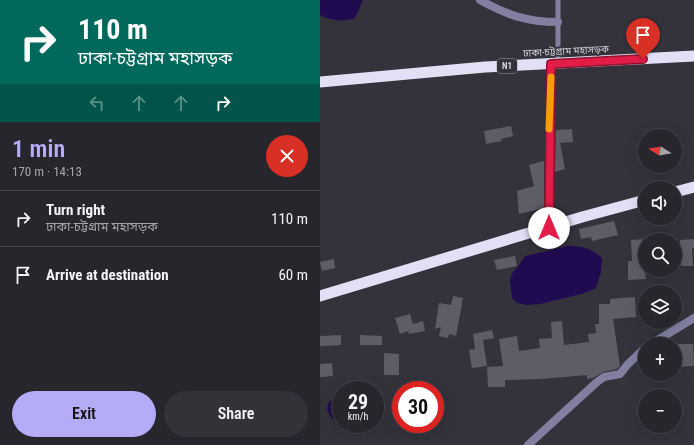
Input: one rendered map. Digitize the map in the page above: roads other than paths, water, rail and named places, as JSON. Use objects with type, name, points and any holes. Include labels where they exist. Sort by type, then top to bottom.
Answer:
[{"type":"highway","name":"ঢাকা-চট্টগ্রাম মহাসড়ক","points":[[320,82],[485,67],[694,56]]},
{"type":"highway","points":[[682,190],[694,187]]},
{"type":"highway","points":[[320,296],[638,202]]},
{"type":"street","points":[[480,0],[505,13],[524,20],[537,22],[558,22]]},
{"type":"street","points":[[549,228],[554,64]]},
{"type":"street","points":[[663,337],[694,318]]},
{"type":"street","points":[[528,445],[597,382],[604,377],[620,374],[638,355]]},
{"type":"lane","points":[[554,64],[558,22],[558,0]]}]
